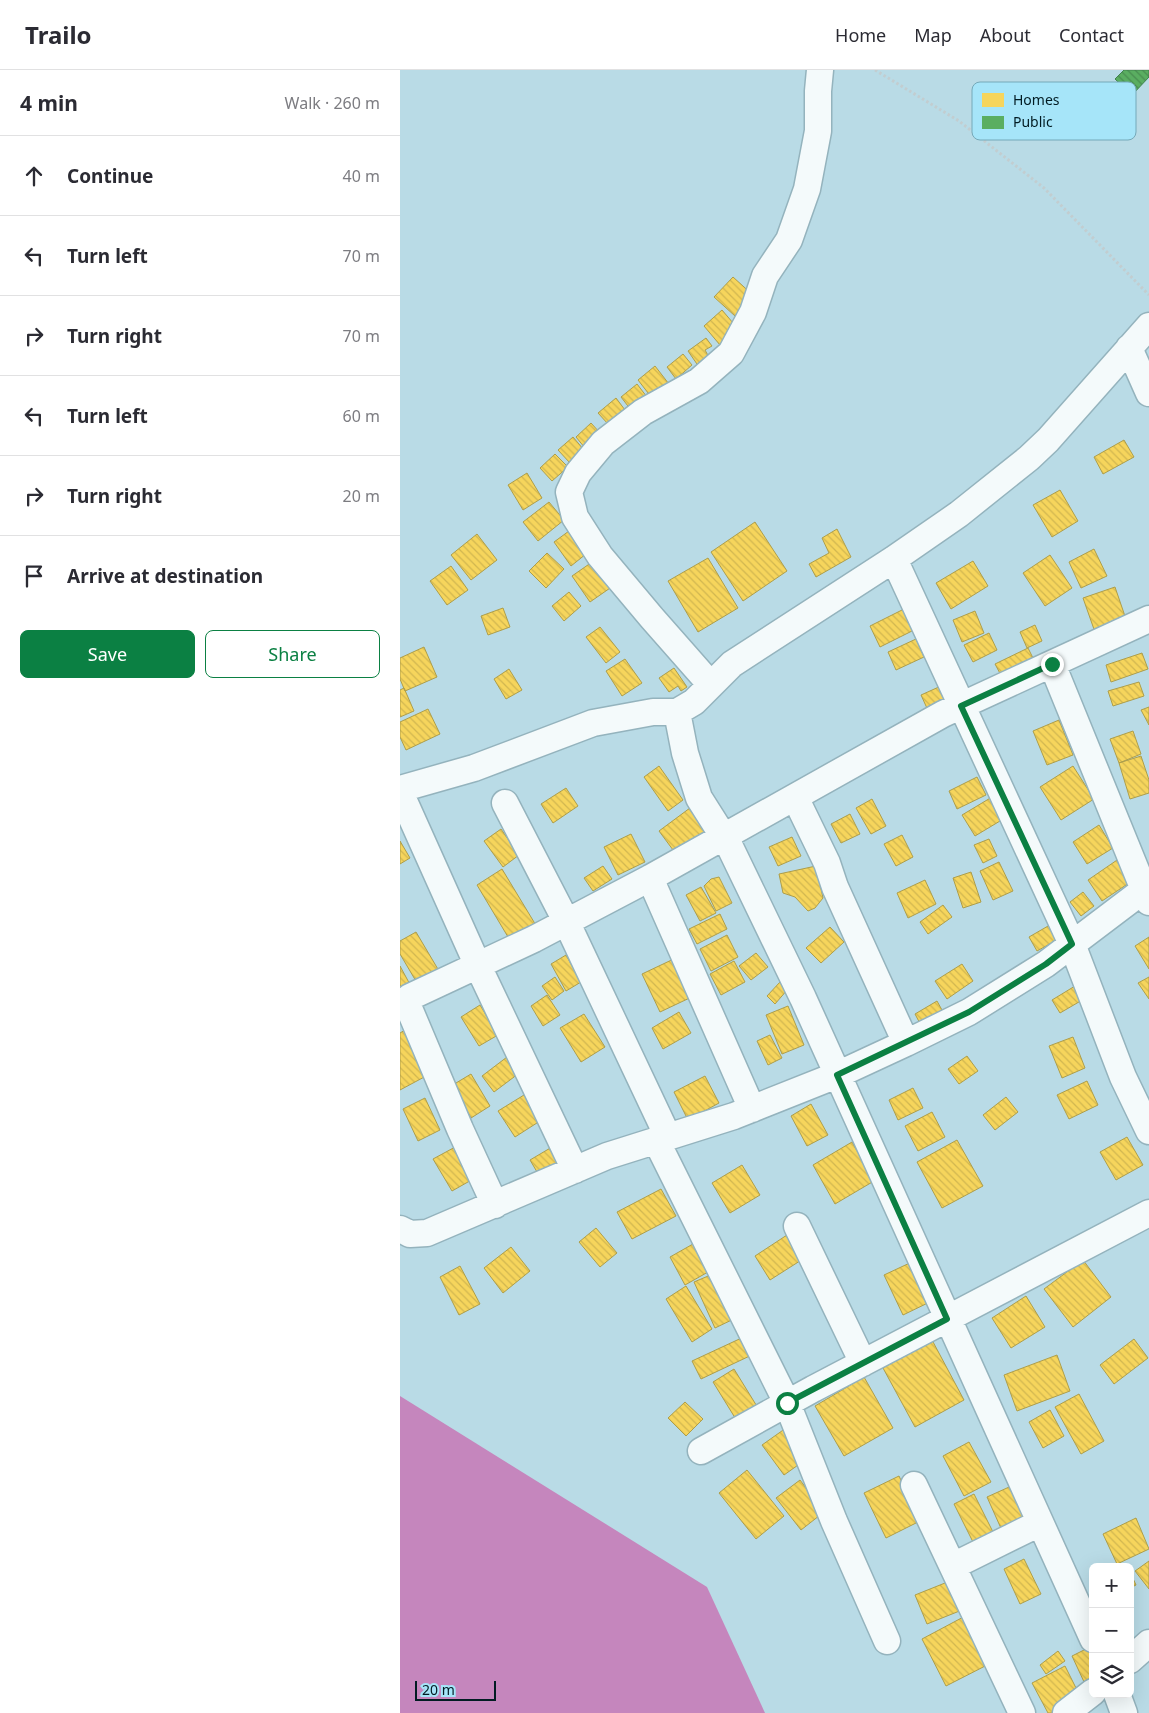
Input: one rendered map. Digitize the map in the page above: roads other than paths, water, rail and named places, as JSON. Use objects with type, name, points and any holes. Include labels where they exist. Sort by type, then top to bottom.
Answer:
[{"type":"street","points":[[711,685],[600,556],[575,517],[568,492],[578,473],[603,443],[644,412],[699,381],[731,353],[753,312],[765,276],[789,240],[807,189],[818,131],[820,70]]},
{"type":"street","points":[[576,1170],[478,966],[400,790],[474,768],[593,723],[653,712],[676,712],[694,702],[732,664],[894,559],[959,514],[1029,458],[1048,440],[1149,326]]},
{"type":"street","points":[[1129,348],[1149,392]]},
{"type":"street","points":[[894,559],[1072,944],[1123,1077],[1149,1131]]},
{"type":"street","points":[[495,1205],[403,1002],[534,939],[650,878],[943,714],[1052,664],[1148,624]]},
{"type":"street","points":[[400,1229],[410,1234],[427,1233],[607,1156],[752,1109],[837,1075],[969,1012],[1046,964],[1147,893],[1052,664]]},
{"type":"street","points":[[676,712],[685,753],[699,798],[730,848],[803,998],[1089,1630]]},
{"type":"street","points":[[795,797],[827,862],[835,887],[906,1043]]},
{"type":"street","points":[[505,803],[566,921],[662,1139],[787,1403],[834,1521],[887,1641]]},
{"type":"street","points":[[650,878],[752,1109]]},
{"type":"street","points":[[701,1450],[1149,1213]]},
{"type":"street","points":[[797,1226],[863,1363]]},
{"type":"street","points":[[914,1485],[1022,1713]]},
{"type":"street","points":[[953,1566],[1040,1523]]},
{"type":"street","points":[[1134,1656],[1149,1643]]},
{"type":"street","points":[[1066,1713],[1089,1695]]},
{"type":"street","points":[[1118,1698],[1124,1713]]}]
